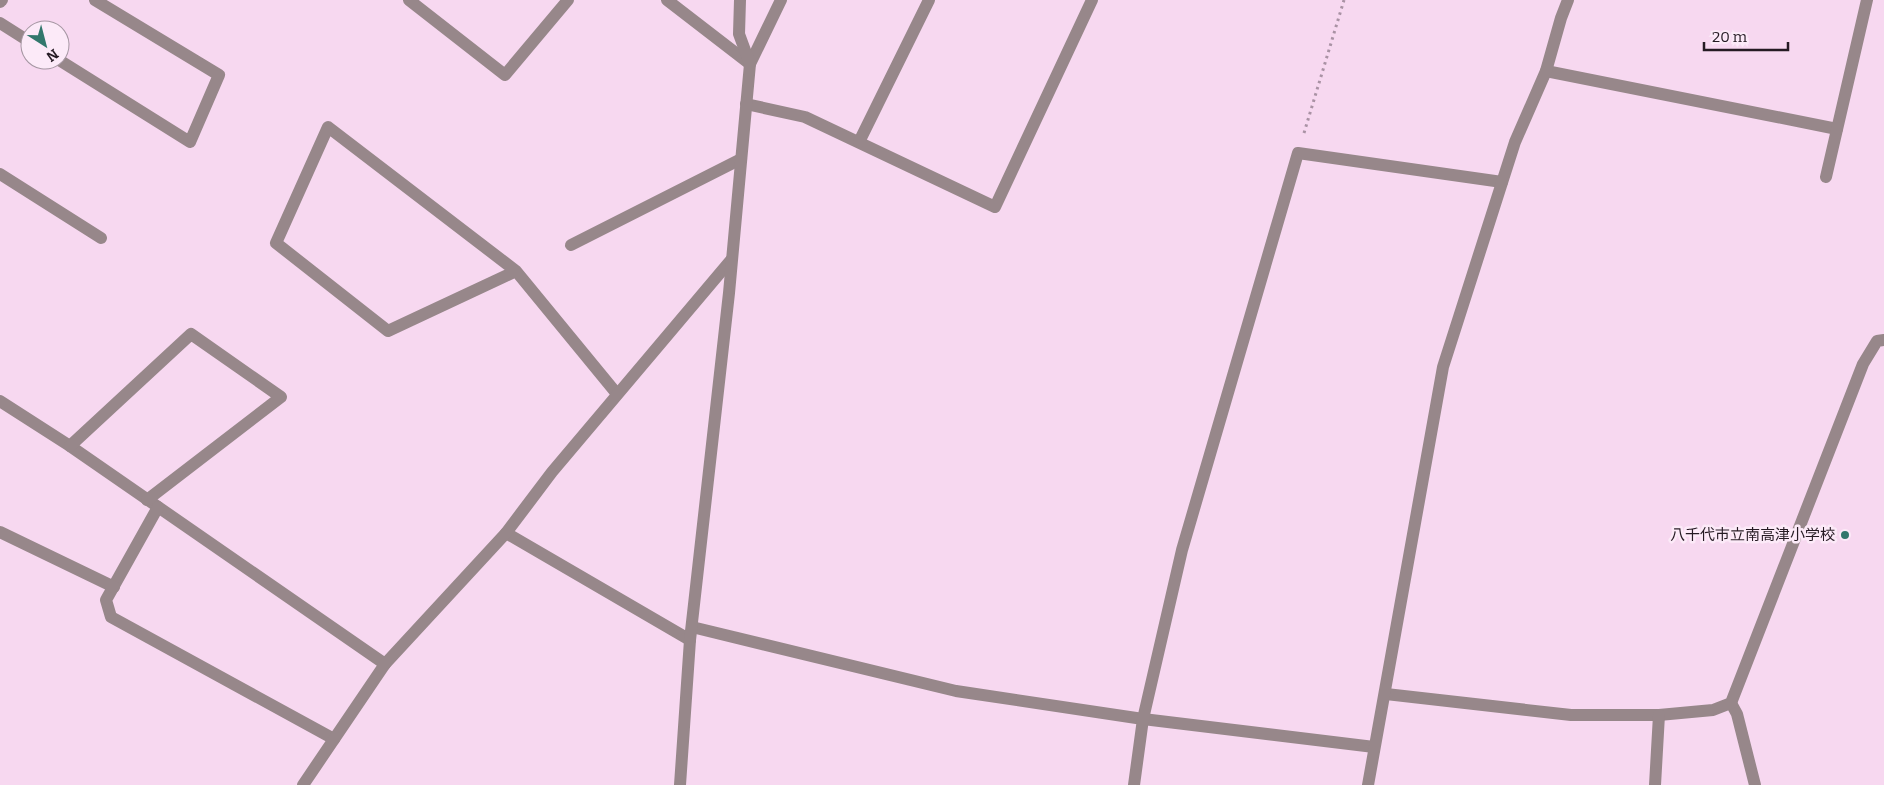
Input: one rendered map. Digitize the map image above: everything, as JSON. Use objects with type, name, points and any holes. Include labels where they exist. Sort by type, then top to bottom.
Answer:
[{"type":"street","points":[[70,67],[190,142],[219,76],[95,0]]},
{"type":"street","points":[[409,0],[505,75],[568,0]]},
{"type":"street","points":[[667,0],[750,64]]},
{"type":"street","points":[[740,0],[739,34],[750,64]]},
{"type":"street","points":[[680,785],[690,640],[729,293],[730,260],[750,64],[781,0]]},
{"type":"street","points":[[859,142],[929,0]]},
{"type":"street","points":[[746,104],[805,117],[995,207],[1092,0]]},
{"type":"street","points":[[1368,785],[1374,746],[1386,694],[1443,367],[1515,142],[1546,71],[1568,0]]},
{"type":"street","points":[[1826,177],[1868,0]]},
{"type":"street","points":[[0,23],[20,36]]},
{"type":"street","points":[[1546,71],[1837,129]]},
{"type":"street","points":[[516,271],[388,331],[276,243],[328,127],[516,271],[617,394]]},
{"type":"street","points":[[1134,785],[1143,719],[1182,550],[1298,153],[1502,182]]},
{"type":"street","points":[[571,245],[741,159]]},
{"type":"street","points":[[0,174],[101,238]]},
{"type":"street","points":[[302,785],[385,664],[506,533],[552,472],[730,260]]},
{"type":"street","points":[[70,446],[190,334],[281,398],[153,504],[106,600],[112,618],[334,739]]},
{"type":"street","points":[[1386,694],[1570,715],[1659,715],[1713,710],[1731,703],[1863,364],[1877,341],[1884,340]]},
{"type":"street","points":[[0,401],[70,446],[385,664]]},
{"type":"street","points":[[0,532],[114,587]]},
{"type":"street","points":[[506,533],[690,640]]},
{"type":"street","points":[[692,627],[956,691],[1143,719],[1374,746]]},
{"type":"street","points":[[1731,703],[1737,714],[1755,785]]},
{"type":"street","points":[[1655,785],[1659,715]]},
{"type":"path","points":[[1298,153],[1344,0]]},
{"type":"place","name":"八千代市立南高津小学校","points":[[1845,535]]}]
